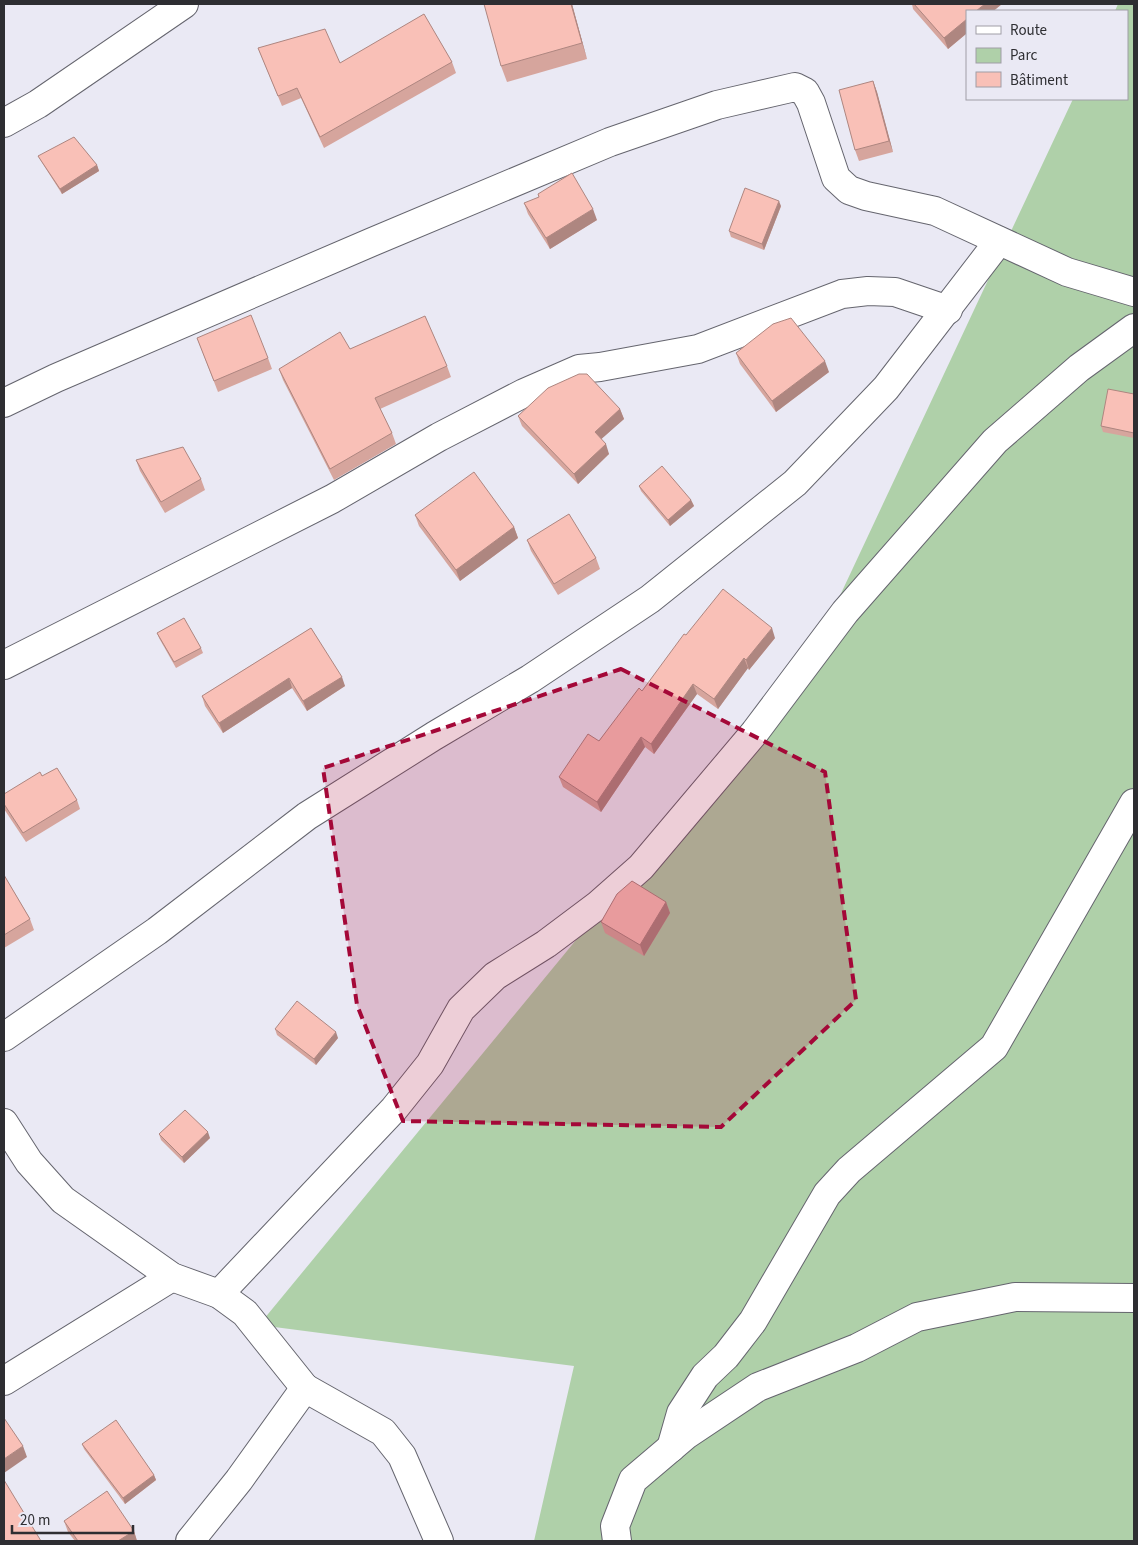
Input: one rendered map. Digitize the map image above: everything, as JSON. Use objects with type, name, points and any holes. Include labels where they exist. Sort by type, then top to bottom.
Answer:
[{"type":"street","points":[[4,123],[38,104],[184,4]]},
{"type":"street","points":[[4,403],[56,378],[327,261],[610,142],[717,105],[796,87],[805,92],[811,103],[836,178],[849,190],[935,212],[1067,272],[1134,292]]},
{"type":"street","points":[[4,1037],[157,930],[307,816],[434,736],[530,679],[650,599],[795,483],[886,388],[948,310],[999,241]]},
{"type":"street","points":[[4,665],[332,499],[439,437],[580,368],[600,367],[698,349],[842,294],[868,291],[895,292],[948,310]]},
{"type":"street","points":[[219,1294],[394,1109],[430,1064],[461,1009],[496,976],[546,944],[591,910],[641,867],[755,732],[845,612],[995,441],[1079,368],[1134,328]]},
{"type":"street","points":[[671,1448],[682,1413],[705,1376],[726,1356],[753,1321],[827,1194],[849,1170],[994,1047],[1134,803]]},
{"type":"street","points":[[4,1123],[29,1162],[63,1200],[172,1277],[219,1294],[246,1313],[305,1388],[383,1432],[402,1456],[438,1541]]},
{"type":"street","points":[[4,1381],[172,1277]]},
{"type":"street","points":[[617,1541],[615,1526],[633,1480],[671,1448],[758,1387],[857,1348],[917,1317],[1015,1297],[1134,1298]]},
{"type":"street","points":[[190,1541],[239,1480],[305,1388]]},
{"type":"highlighted area","points":[[621,669],[825,772],[856,1000],[721,1127],[403,1121],[357,1005],[323,768]]},
{"type":"green space","points":[[1118,4],[1134,4],[1134,1541],[534,1541],[574,1366],[259,1325],[814,651],[1073,100],[1128,100],[1128,10],[1115,10]]},
{"type":"building","points":[[484,4],[571,4],[582,43],[501,66]]},
{"type":"building","points":[[914,4],[985,4],[977,10],[966,10],[966,20],[944,38]]},
{"type":"building","points":[[424,14],[452,62],[320,137],[297,88],[278,96],[258,48],[325,29],[340,63]]},
{"type":"building","points":[[873,81],[889,141],[855,150],[839,90]]},
{"type":"building","points":[[74,137],[97,165],[60,189],[38,156]]},
{"type":"building","points":[[572,173],[593,209],[546,238],[524,203],[539,197],[538,194]]},
{"type":"building","points":[[745,188],[779,201],[762,244],[729,231]]},
{"type":"building","points":[[251,315],[268,358],[214,381],[197,338]]},
{"type":"building","points":[[425,316],[447,366],[375,398],[392,433],[330,469],[279,369],[340,332],[350,349]]},
{"type":"building","points":[[791,318],[825,361],[772,401],[736,353],[773,324]]},
{"type":"building","points":[[579,374],[587,374],[620,409],[595,432],[606,444],[574,474],[518,416],[548,388]]},
{"type":"building","points":[[1108,389],[1134,394],[1134,433],[1101,426]]},
{"type":"building","points":[[183,447],[201,479],[161,502],[136,460]]},
{"type":"building","points":[[662,466],[691,500],[668,520],[639,486]]},
{"type":"building","points":[[474,472],[514,527],[456,570],[415,515]]},
{"type":"building","points":[[569,514],[596,558],[554,584],[527,540]]},
{"type":"building","points":[[723,589],[772,628],[746,660],[744,658],[714,699],[693,684],[651,744],[641,737],[597,802],[559,777],[588,734],[599,741],[639,688],[642,691],[684,634],[686,635]]},
{"type":"building","points":[[184,618],[201,648],[174,662],[157,633]]},
{"type":"building","points":[[311,628],[342,677],[303,701],[289,678],[219,723],[202,696]]},
{"type":"building","points":[[57,768],[77,800],[23,833],[4,804],[4,794],[40,772],[42,776]]},
{"type":"building","points":[[4,875],[30,919],[4,935]]},
{"type":"building","points":[[632,881],[666,902],[640,945],[601,922],[617,894]]},
{"type":"building","points":[[297,1001],[336,1032],[314,1059],[275,1029]]},
{"type":"building","points":[[185,1110],[208,1132],[182,1157],[159,1134]]},
{"type":"building","points":[[4,1418],[23,1446],[4,1459]]},
{"type":"building","points":[[116,1420],[154,1475],[123,1498],[82,1444]]},
{"type":"building","points":[[4,1480],[41,1541],[4,1541]]},
{"type":"building","points":[[107,1491],[134,1531],[118,1541],[78,1541],[64,1521]]}]
